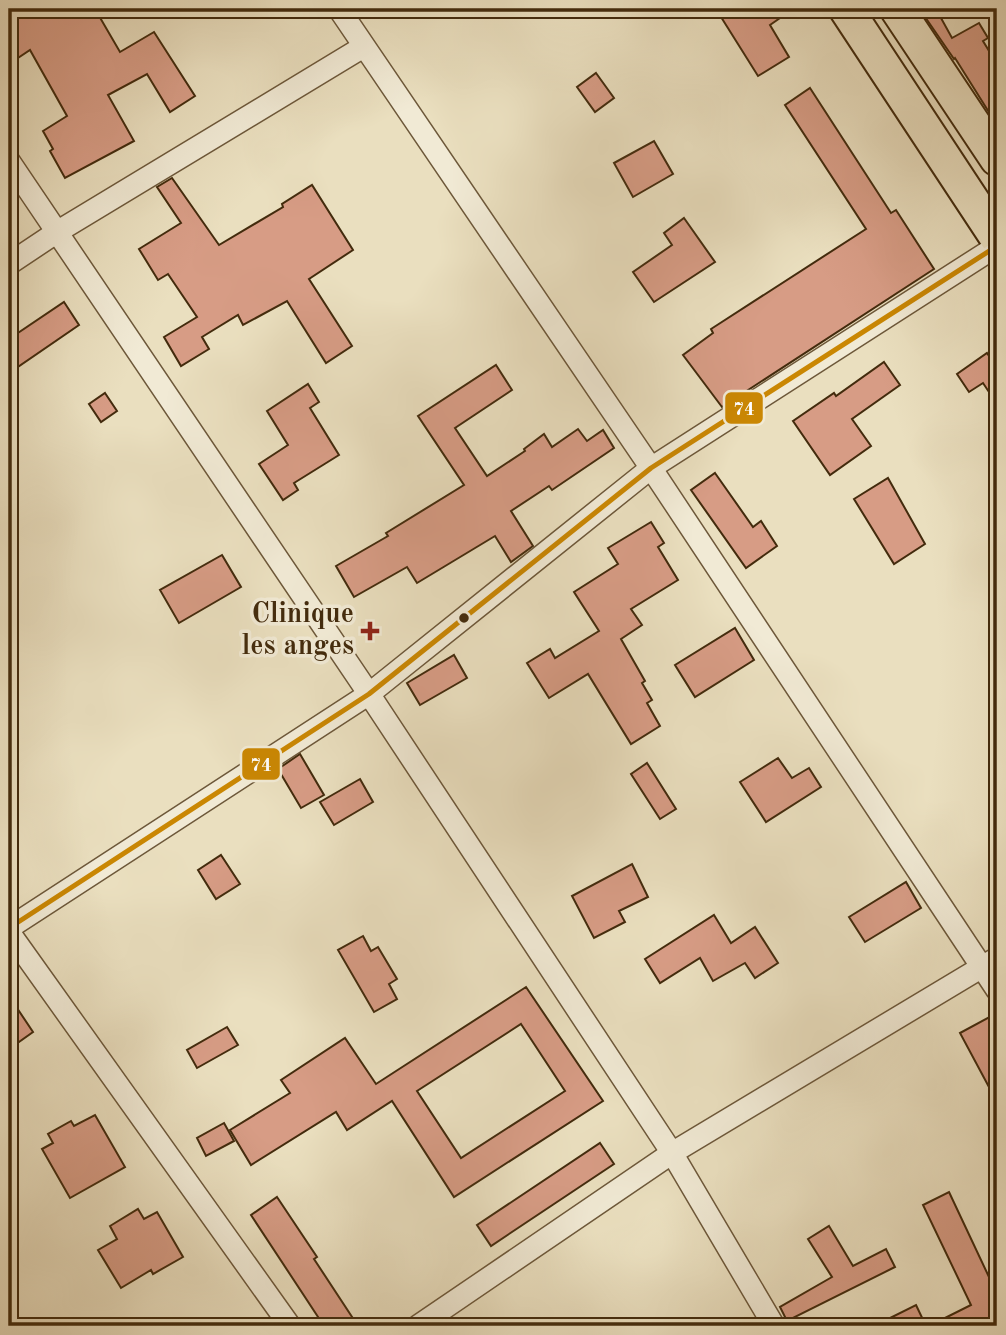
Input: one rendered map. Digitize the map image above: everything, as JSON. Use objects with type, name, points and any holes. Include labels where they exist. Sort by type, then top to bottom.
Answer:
[{"type":"main road","points":[[846,9],[997,238]]},
{"type":"main road","points":[[897,9],[997,159]]},
{"type":"street","points":[[339,9],[990,963],[997,990]]},
{"type":"street","points":[[9,264],[57,232],[363,47]]},
{"type":"street","points":[[9,161],[369,694],[673,1153],[774,1326]]},
{"type":"street","points":[[290,1326],[9,930],[369,694],[651,468],[997,246]]},
{"type":"street","points":[[418,1326],[673,1153],[990,963]]},
{"type":"building","points":[[9,9],[95,9],[120,52],[154,32],[195,96],[170,112],[147,74],[108,95],[134,141],[65,178],[50,151],[53,149],[43,131],[67,116],[30,50],[9,64]]},
{"type":"building","points":[[716,9],[793,9],[770,25],[789,57],[758,76]]},
{"type":"building","points":[[936,9],[952,38],[979,23],[988,38],[983,41],[997,64],[997,125],[955,58],[923,14]]},
{"type":"building","points":[[596,73],[614,98],[595,112],[577,87]]},
{"type":"building","points":[[810,88],[891,213],[896,210],[934,269],[722,407],[683,355],[713,333],[711,329],[866,229],[785,105]]},
{"type":"building","points":[[654,141],[673,174],[633,197],[614,163]]},
{"type":"building","points":[[172,178],[219,245],[283,207],[282,204],[312,185],[353,250],[309,279],[352,346],[326,363],[287,301],[243,325],[238,315],[202,337],[209,349],[181,366],[164,337],[197,317],[168,274],[158,280],[139,249],[181,223],[157,187]]},
{"type":"building","points":[[684,218],[715,262],[654,302],[633,272],[672,245],[664,233]]},
{"type":"building","points":[[64,302],[79,325],[9,373],[9,339]]},
{"type":"building","points":[[987,353],[997,368],[997,404],[983,383],[969,392],[957,374]]},
{"type":"building","points":[[884,362],[900,385],[852,419],[871,446],[830,475],[793,421],[834,393],[836,396]]},
{"type":"building","points":[[496,365],[512,390],[455,428],[487,476],[525,451],[524,449],[544,434],[552,447],[578,429],[587,441],[603,430],[614,448],[552,490],[549,486],[511,511],[533,546],[511,562],[495,536],[417,583],[407,567],[354,597],[336,566],[388,536],[386,533],[464,485],[418,416]]},
{"type":"building","points":[[308,384],[319,402],[310,408],[339,455],[294,483],[298,490],[283,500],[259,464],[288,445],[267,411]]},
{"type":"building","points":[[105,393],[117,411],[101,422],[89,404]]},
{"type":"building","points":[[715,473],[753,527],[761,521],[777,546],[746,568],[691,490]]},
{"type":"building","points":[[888,478],[925,544],[894,564],[854,499]]},
{"type":"building","points":[[651,522],[664,543],[658,547],[678,580],[631,609],[642,625],[621,639],[645,681],[642,683],[652,700],[647,703],[660,726],[631,744],[588,674],[549,698],[527,663],[550,649],[555,658],[599,631],[574,592],[618,564],[608,548]]},
{"type":"building","points":[[222,555],[241,587],[179,623],[160,590]]},
{"type":"building","points":[[735,628],[754,660],[695,697],[675,665]]},
{"type":"building","points":[[454,655],[467,678],[420,705],[407,683]]},
{"type":"building","points":[[300,754],[324,795],[301,808],[278,769]]},
{"type":"building","points":[[778,758],[792,778],[809,768],[821,787],[766,822],[740,782]]},
{"type":"building","points":[[647,763],[676,809],[660,819],[631,774]]},
{"type":"building","points":[[360,779],[373,802],[334,825],[320,802]]},
{"type":"building","points":[[221,855],[240,884],[216,899],[198,870]]},
{"type":"building","points":[[632,864],[648,897],[619,911],[625,922],[594,938],[572,896]]},
{"type":"building","points":[[906,882],[921,908],[865,942],[849,917]]},
{"type":"building","points":[[714,915],[731,943],[755,927],[778,963],[755,978],[745,963],[713,981],[700,958],[660,983],[645,959]]},
{"type":"building","points":[[363,936],[371,951],[378,947],[397,979],[389,984],[397,999],[374,1012],[338,950]]},
{"type":"building","points":[[526,987],[603,1101],[454,1197],[392,1101],[347,1130],[336,1112],[251,1165],[230,1130],[290,1093],[281,1080],[345,1038],[376,1084]],"holes":[[[521,1024],[565,1091],[461,1158],[417,1091]]]},
{"type":"building","points":[[9,996],[33,1032],[9,1049]]},
{"type":"building","points":[[997,1013],[997,1102],[960,1033]]},
{"type":"building","points":[[227,1027],[238,1045],[197,1068],[187,1050]]},
{"type":"building","points":[[95,1115],[125,1167],[70,1198],[42,1149],[53,1143],[48,1134],[71,1121],[74,1126]]},
{"type":"building","points":[[224,1123],[234,1141],[206,1156],[197,1138]]},
{"type":"building","points":[[600,1143],[614,1164],[491,1246],[477,1225]]},
{"type":"building","points":[[949,1192],[997,1294],[997,1326],[929,1326],[971,1305],[923,1205]]},
{"type":"building","points":[[277,1197],[358,1326],[324,1326],[251,1215]]},
{"type":"building","points":[[138,1209],[144,1219],[157,1212],[183,1257],[153,1274],[151,1270],[121,1288],[98,1250],[117,1239],[110,1226]]},
{"type":"building","points":[[829,1226],[853,1266],[886,1249],[895,1267],[787,1321],[780,1307],[832,1277],[808,1239]]},
{"type":"building","points":[[916,1305],[926,1326],[874,1326]]},
{"type":"transit line","name":"74","points":[[9,928],[369,694],[651,468],[997,246]]},
{"type":"place","name":"Clinique les anges","points":[[370,631]]}]
